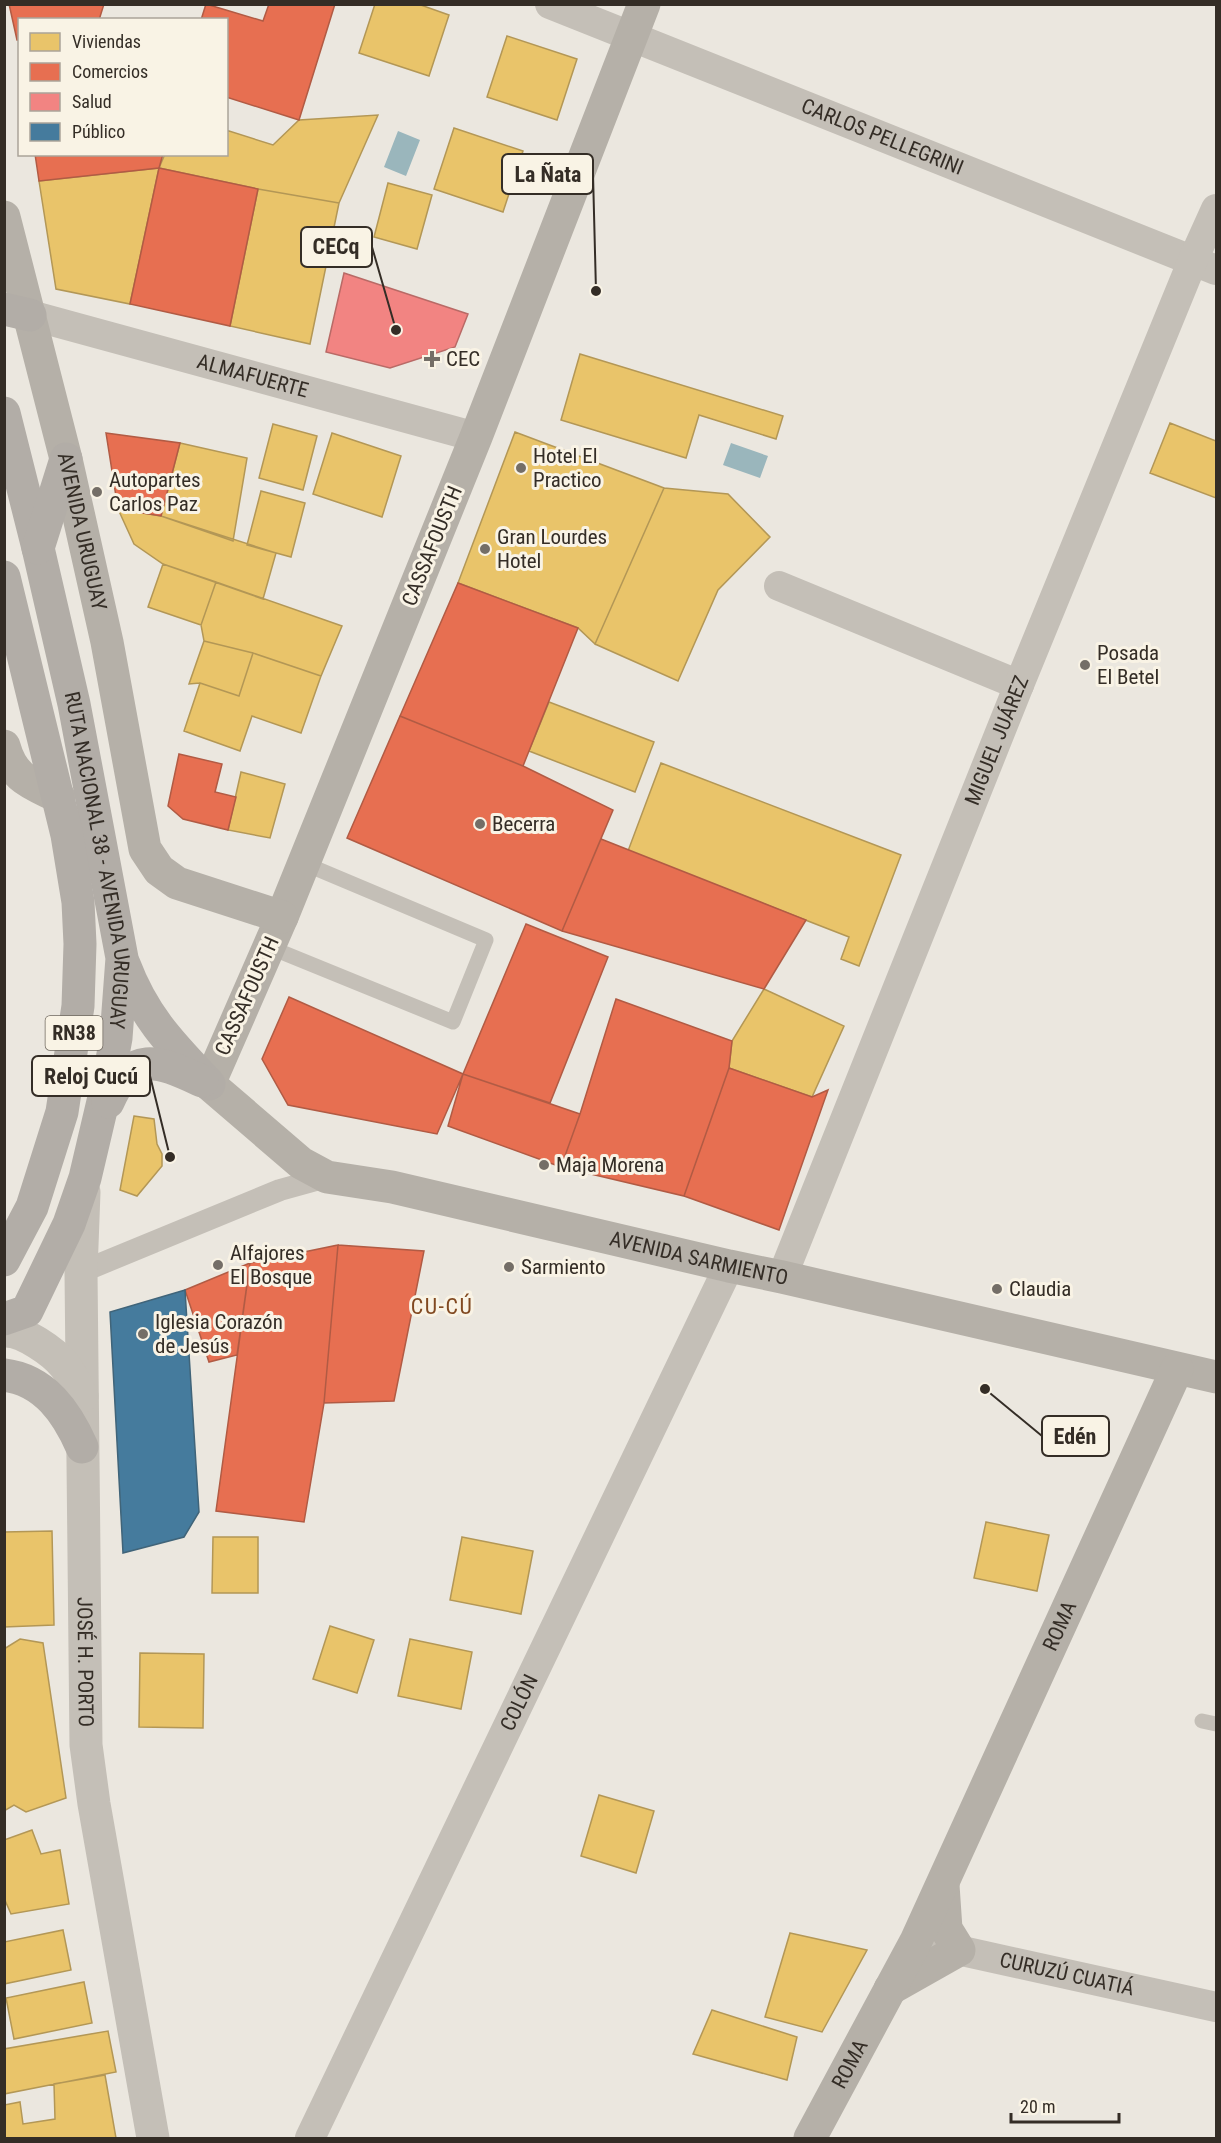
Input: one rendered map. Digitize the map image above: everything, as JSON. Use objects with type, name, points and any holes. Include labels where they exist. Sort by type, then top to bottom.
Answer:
[{"type":"main road","name":"CASSAFOUSTH","points":[[209,1084],[282,917],[476,437],[644,4]]},
{"type":"main road","name":"AVENIDA URUGUAY","points":[[4,217],[17,312],[66,459],[107,642],[145,849],[159,870],[177,883],[282,917]]},
{"type":"main road","name":"RUTA NACIONAL 38 - AVENIDA URUGUAY","points":[[4,413],[38,548],[85,757],[122,957],[116,1038],[86,1178],[69,1224],[27,1311],[4,1319]]},
{"type":"main road","points":[[38,548],[66,459]]},
{"type":"main road","name":"RUTA NACIONAL 38 - AVENIDA URUGUAY","points":[[4,577],[68,836],[78,902],[80,944],[78,1006],[63,1112],[32,1207],[7,1249]]},
{"type":"main road","points":[[4,746],[9,762],[22,779],[59,797]]},
{"type":"main road","points":[[68,836],[85,889],[98,920],[122,957],[139,1000],[157,1026],[209,1084]]},
{"type":"main road","points":[[99,1121],[114,1087],[137,1064],[150,1063],[175,1069],[209,1084]]},
{"type":"main road","name":"AVENIDA SARMIENTO","points":[[209,1084],[301,1163],[327,1177],[392,1186],[729,1266],[1216,1377]]},
{"type":"main road","name":"ROMA","points":[[810,2139],[916,1941],[1177,1369]]},
{"type":"main road","points":[[4,1376],[25,1381],[42,1390],[58,1404],[71,1422],[82,1447]]},
{"type":"main road","name":"ROMA","points":[[942,1883],[946,1929],[959,1950]]},
{"type":"main road","points":[[890,1989],[959,1950]]},
{"type":"street","name":"CARLOS PELLEGRINI","points":[[550,4],[630,38],[1205,265]]},
{"type":"street","points":[[613,4],[630,38]]},
{"type":"street","name":"MIGUEL JUÁREZ","points":[[782,1277],[1019,685],[1205,265],[1216,209]]},
{"type":"street","name":"ALMAFUERTE","points":[[17,312],[476,437]]},
{"type":"street","points":[[779,586],[1019,685]]},
{"type":"street","points":[[81,1272],[280,1190],[327,1177]]},
{"type":"street","name":"JOSÉ H. PORTO","points":[[86,1178],[81,1272],[86,1745],[94,1804],[153,2139]]},
{"type":"street","name":"COLÓN","points":[[310,2139],[729,1266]]},
{"type":"street","points":[[4,1331],[12,1330],[50,1351],[66,1367],[82,1396]]},
{"type":"street","name":"CURUZÚ CUATIÁ","points":[[916,1941],[1216,2007]]},
{"type":"lane","points":[[269,947],[453,1022],[482,951],[486,940],[303,863]]},
{"type":"water","points":[[398,131],[420,140],[406,176],[384,167]]},
{"type":"water","points":[[731,443],[768,456],[760,478],[723,465]]},
{"type":"building: Viviendas","points":[[375,4],[418,4],[449,15],[429,76],[359,53]]},
{"type":"building: Viviendas","points":[[507,36],[577,59],[557,120],[487,97]]},
{"type":"building: Viviendas","points":[[378,115],[339,203],[159,168],[164,156],[228,156],[228,131],[273,145],[299,120]]},
{"type":"building: Viviendas","points":[[454,128],[523,151],[503,212],[434,189]]},
{"type":"building: Viviendas","points":[[159,168],[130,304],[56,289],[39,181]]},
{"type":"building: Viviendas","points":[[388,183],[432,195],[417,249],[374,237]]},
{"type":"building: Viviendas","points":[[258,189],[339,203],[310,344],[230,326]]},
{"type":"building: Viviendas","points":[[580,354],[783,416],[776,439],[699,415],[686,458],[561,420]]},
{"type":"building: Viviendas","points":[[1170,423],[1216,441],[1216,498],[1150,473]]},
{"type":"building: Viviendas","points":[[273,424],[317,436],[303,490],[259,478]]},
{"type":"building: Viviendas","points":[[515,432],[664,488],[595,644],[578,628],[458,583]]},
{"type":"building: Viviendas","points":[[332,433],[401,456],[382,517],[313,494]]},
{"type":"building: Viviendas","points":[[180,443],[247,458],[233,541],[161,516]]},
{"type":"building: Viviendas","points":[[664,488],[728,494],[770,537],[718,590],[678,681],[595,644]]},
{"type":"building: Viviendas","points":[[261,491],[305,503],[291,557],[247,545]]},
{"type":"building: Viviendas","points":[[118,509],[161,516],[276,553],[263,599],[163,564],[134,544]]},
{"type":"building: Viviendas","points":[[163,564],[216,582],[201,625],[148,607]]},
{"type":"building: Viviendas","points":[[216,582],[342,626],[321,676],[253,653],[204,641],[201,625]]},
{"type":"building: Viviendas","points":[[204,641],[253,653],[239,696],[200,683],[189,684]]},
{"type":"building: Viviendas","points":[[253,653],[321,676],[301,733],[252,716],[240,751],[184,731],[200,683],[239,696]]},
{"type":"building: Viviendas","points":[[549,702],[654,742],[635,792],[529,751]]},
{"type":"building: Viviendas","points":[[661,763],[901,855],[859,966],[841,959],[849,937],[628,851]]},
{"type":"building: Viviendas","points":[[241,772],[285,784],[270,838],[228,830]]},
{"type":"building: Viviendas","points":[[764,989],[844,1026],[812,1097],[729,1068],[732,1041]]},
{"type":"building: Viviendas","points":[[134,1116],[154,1119],[157,1144],[162,1154],[162,1166],[137,1196],[120,1190]]},
{"type":"building: Viviendas","points":[[986,1522],[1049,1535],[1037,1591],[974,1578]]},
{"type":"building: Viviendas","points":[[52,1531],[54,1625],[4,1627],[4,1532]]},
{"type":"building: Viviendas","points":[[213,1537],[258,1537],[258,1593],[212,1593]]},
{"type":"building: Viviendas","points":[[462,1537],[533,1551],[521,1614],[450,1600]]},
{"type":"building: Viviendas","points":[[330,1626],[374,1640],[357,1693],[313,1679]]},
{"type":"building: Viviendas","points":[[20,1639],[43,1643],[66,1798],[26,1812],[14,1805],[4,1811],[4,1649]]},
{"type":"building: Viviendas","points":[[410,1639],[472,1652],[461,1709],[398,1696]]},
{"type":"building: Viviendas","points":[[140,1653],[204,1654],[203,1728],[139,1727]]},
{"type":"building: Viviendas","points":[[599,1795],[654,1811],[636,1873],[581,1856]]},
{"type":"building: Viviendas","points":[[32,1830],[41,1854],[60,1850],[69,1904],[11,1914],[4,1898],[4,1840]]},
{"type":"building: Viviendas","points":[[63,1930],[71,1970],[4,1984],[4,1942]]},
{"type":"building: Viviendas","points":[[790,1933],[867,1950],[822,2032],[765,2017]]},
{"type":"building: Viviendas","points":[[84,1982],[92,2023],[14,2039],[6,1998]]},
{"type":"building: Viviendas","points":[[712,2010],[797,2037],[787,2080],[693,2054]]},
{"type":"building: Viviendas","points":[[108,2031],[116,2072],[4,2094],[4,2049]]},
{"type":"building: Viviendas","points":[[105,2075],[116,2138],[4,2138],[4,2105],[20,2102],[23,2124],[55,2119],[54,2084]]},
{"type":"building: Comercios","points":[[9,4],[104,4],[100,18],[18,18],[17,40]]},
{"type":"building: Comercios","points":[[206,4],[263,21],[269,4],[335,4],[299,120],[228,98],[228,18],[202,18]]},
{"type":"building: Comercios","points":[[35,156],[162,156],[159,168],[39,181]]},
{"type":"building: Comercios","points":[[159,168],[258,189],[230,326],[130,304]]},
{"type":"building: Comercios","points":[[106,433],[180,443],[161,516],[118,509]]},
{"type":"building: Comercios","points":[[458,583],[578,628],[523,766],[400,716]]},
{"type":"building: Comercios","name":"Becerra","points":[[400,716],[523,766],[613,810],[562,931],[347,838]]},
{"type":"building: Comercios","points":[[179,754],[222,764],[215,792],[236,797],[228,830],[183,819],[168,806]]},
{"type":"building: Comercios","points":[[601,839],[806,920],[764,989],[562,931]]},
{"type":"building: Comercios","points":[[526,924],[608,957],[550,1103],[463,1074]]},
{"type":"building: Comercios","points":[[289,997],[463,1074],[437,1134],[288,1105],[262,1059]]},
{"type":"building: Comercios","points":[[616,999],[732,1041],[729,1068],[684,1196],[561,1167]]},
{"type":"building: Comercios","points":[[729,1068],[812,1097],[828,1090],[779,1230],[684,1196]]},
{"type":"building: Comercios","points":[[463,1074],[580,1114],[561,1167],[448,1126]]},
{"type":"building: Comercios","points":[[338,1245],[424,1251],[394,1401],[324,1403]]},
{"type":"building: Comercios","points":[[338,1245],[324,1403],[304,1522],[216,1511],[250,1263]]},
{"type":"building: Comercios","points":[[250,1263],[237,1355],[209,1362],[185,1290]]},
{"type":"building: Salud","points":[[344,273],[468,314],[455,347],[390,368],[326,352]]},
{"type":"building: Público","points":[[185,1290],[199,1512],[184,1537],[123,1553],[110,1312]]},
{"type":"place","name":"La Ñata","points":[[596,291]]},
{"type":"place","name":"CECq","points":[[396,330]]},
{"type":"place","name":"CEC","points":[[432,359]]},
{"type":"place","name":"Hotel El Practico","points":[[521,468]]},
{"type":"place","name":"Autopartes Carlos Paz","points":[[97,492]]},
{"type":"place","name":"Gran Lourdes Hotel","points":[[485,549]]},
{"type":"place","name":"Posada El Betel","points":[[1085,665]]},
{"type":"place","name":"Becerra","points":[[480,824]]},
{"type":"place","name":"Reloj Cucú","points":[[170,1157]]},
{"type":"place","name":"Maja Morena","points":[[544,1165]]},
{"type":"place","name":"Alfajores El Bosque","points":[[218,1265]]},
{"type":"place","name":"Sarmiento","points":[[509,1267]]},
{"type":"place","name":"Claudia","points":[[997,1289]]},
{"type":"place","name":"Iglesia Corazón de Jesús","points":[[143,1334]]},
{"type":"place","name":"Edén","points":[[985,1389]]},
{"type":"district","name":"CU-CÚ","points":[[442,1306]]}]
